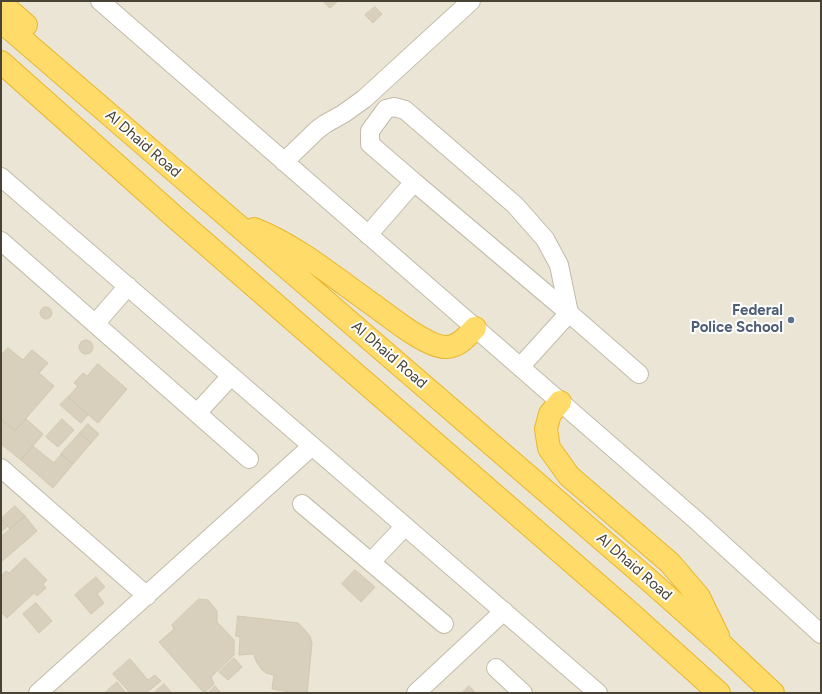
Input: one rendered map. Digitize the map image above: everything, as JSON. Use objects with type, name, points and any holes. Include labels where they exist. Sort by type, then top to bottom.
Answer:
[{"type":"highway","points":[[1,3],[96,84],[133,119],[168,155],[201,193]]},
{"type":"highway","name":"Al Dhaid Road","points":[[1,21],[650,581],[773,693]]},
{"type":"highway","points":[[1,62],[177,219],[627,610],[719,693]]},
{"type":"highway","points":[[1,82],[49,124],[97,162],[177,219]]},
{"type":"highway","points":[[235,222],[274,238],[300,254],[412,332],[430,342],[446,347],[457,345],[475,328]]},
{"type":"highway","points":[[560,402],[550,414],[546,428],[549,448],[569,476],[670,563],[699,597],[723,646]]},
{"type":"street","points":[[100,1],[708,531],[821,634]]},
{"type":"street","points":[[284,162],[316,130],[343,114],[364,98],[470,1]]},
{"type":"street","points":[[569,313],[559,266],[545,239],[515,205],[405,110],[394,107],[386,109],[370,131],[370,144],[639,374]]},
{"type":"street","points":[[2,181],[128,286],[504,611],[595,692]]},
{"type":"street","points":[[368,235],[414,182]]},
{"type":"street","points":[[1,241],[249,459]]},
{"type":"street","points":[[95,324],[128,286]]},
{"type":"street","points":[[520,367],[569,313]]},
{"type":"street","points":[[197,413],[231,376]]},
{"type":"street","points":[[38,693],[312,446]]},
{"type":"street","points":[[1,468],[147,596]]},
{"type":"street","points":[[302,504],[444,624]]},
{"type":"street","points":[[371,562],[405,526]]},
{"type":"street","points":[[416,693],[504,611]]},
{"type":"street","points":[[496,668],[523,693]]},
{"type":"shaded area","points":[[1,1],[821,1],[821,693],[1,693]]},
{"type":"building","points":[[323,1],[338,1],[330,8]]},
{"type":"building","points":[[375,7],[382,14],[373,23],[365,15]]},
{"type":"building","points":[[44,307],[48,307],[52,313],[48,319],[44,319],[40,315],[40,311]]},
{"type":"building","points":[[83,340],[89,340],[93,344],[93,350],[89,354],[83,354],[79,350],[79,344]]},
{"type":"building","points":[[8,348],[23,360],[32,350],[48,363],[39,373],[54,386],[15,431],[1,419],[1,356]]},
{"type":"building","points":[[98,364],[127,389],[98,423],[68,397],[78,386],[74,383],[83,373],[87,376]]},
{"type":"building","points":[[68,397],[88,415],[81,423],[60,405]]},
{"type":"building","points":[[1,419],[15,431],[26,419],[43,434],[21,460],[1,444]]},
{"type":"building","points":[[62,419],[74,430],[58,447],[46,437]]},
{"type":"building","points":[[88,424],[99,434],[91,443],[80,433]]},
{"type":"building","points":[[80,433],[91,443],[73,464],[61,454]]},
{"type":"building","points":[[33,446],[54,463],[61,454],[73,464],[53,488],[21,460]]},
{"type":"building","points":[[15,506],[25,516],[10,529],[1,519]]},
{"type":"building","points":[[25,516],[37,531],[1,562],[1,537]]},
{"type":"building","points":[[1,518],[8,526],[1,532]]},
{"type":"building","points":[[25,558],[47,580],[43,584],[46,588],[37,596],[34,593],[7,618],[1,612],[1,576],[6,571],[9,573]]},
{"type":"building","points":[[355,570],[375,587],[361,602],[342,584]]},
{"type":"building","points":[[96,577],[105,587],[97,594],[104,603],[91,614],[75,595]]},
{"type":"building","points":[[199,599],[208,600],[217,611],[217,622],[234,640],[234,655],[211,677],[214,684],[204,693],[159,642],[174,629],[172,625]]},
{"type":"building","points":[[36,603],[52,621],[39,633],[23,614]]},
{"type":"building","points":[[238,616],[298,623],[304,629],[310,636],[312,643],[307,693],[296,693],[272,689],[274,675],[266,673],[261,669],[254,654],[239,655],[240,637],[236,636]]},
{"type":"building","points":[[234,658],[242,667],[228,680],[219,672]]},
{"type":"building","points":[[130,659],[148,680],[155,675],[161,681],[146,693],[130,693],[113,674]]},
{"type":"building","points":[[117,682],[126,693],[105,693]]},
{"type":"building","points":[[164,684],[172,693],[154,693]]},
{"type":"building","points":[[215,686],[221,693],[208,693]]},
{"type":"building","points":[[469,686],[476,693],[462,693]]},
{"type":"place","name":"Federal Police School","points":[[791,320]]}]
